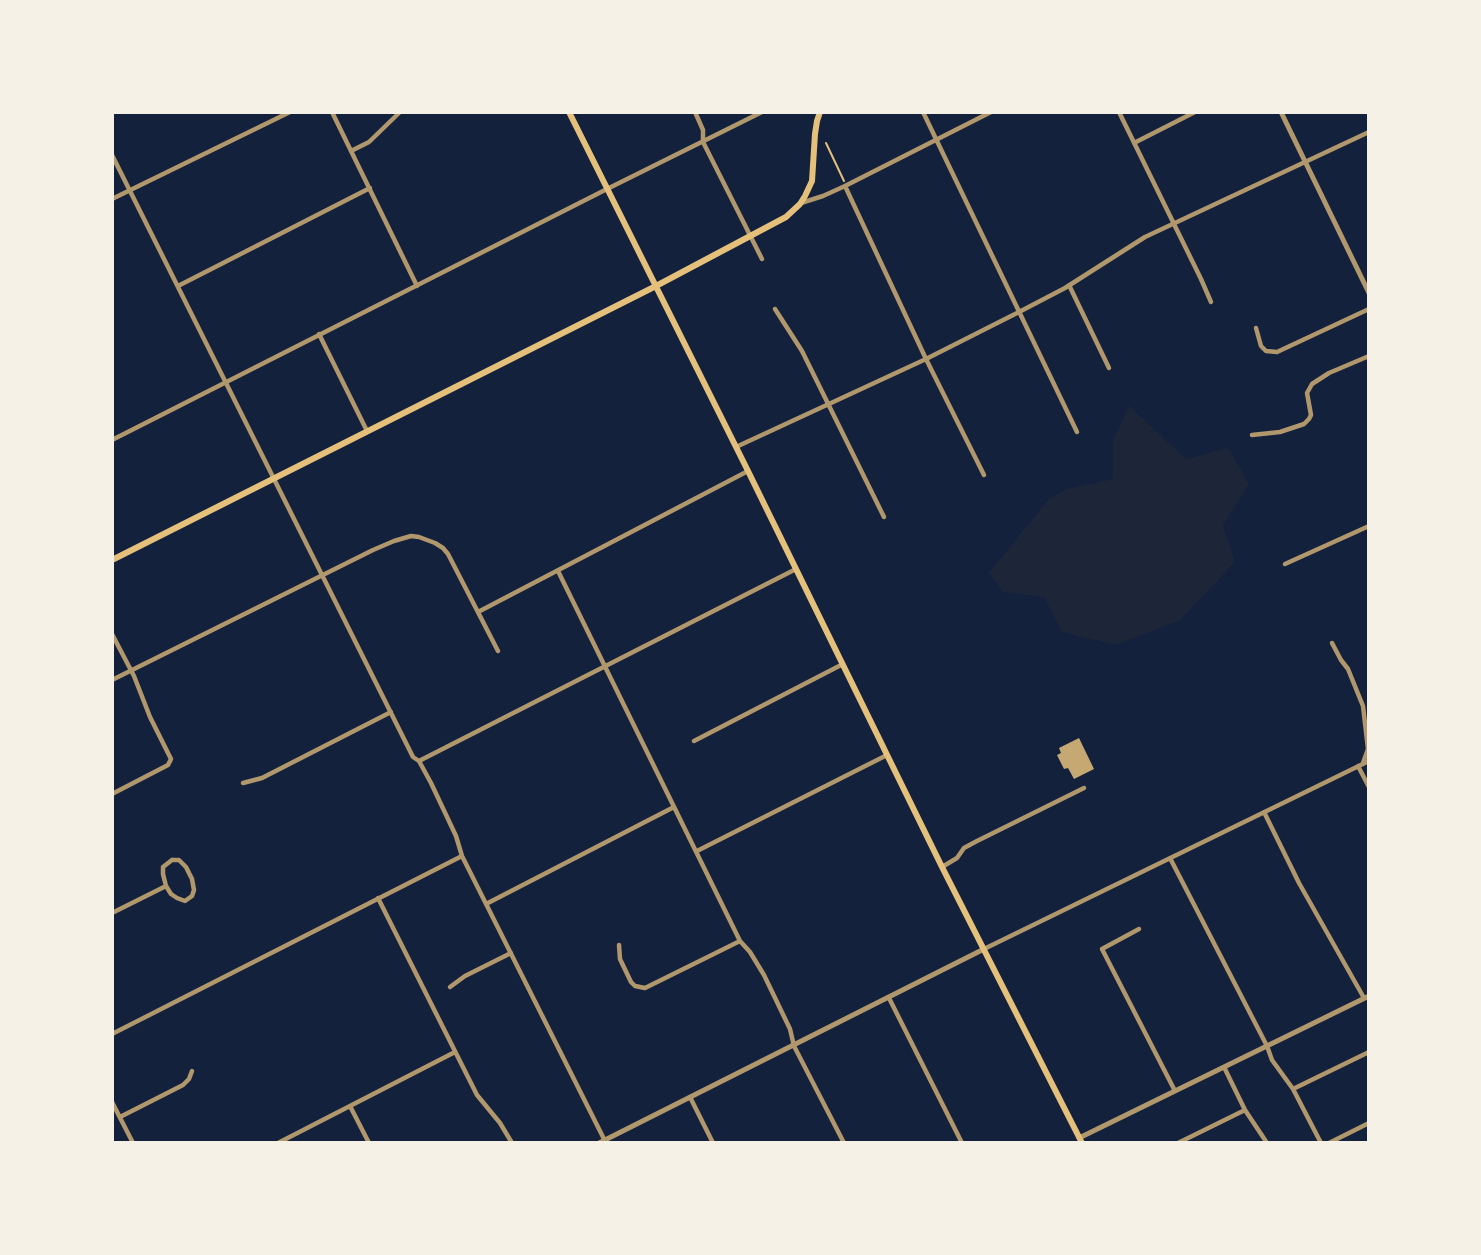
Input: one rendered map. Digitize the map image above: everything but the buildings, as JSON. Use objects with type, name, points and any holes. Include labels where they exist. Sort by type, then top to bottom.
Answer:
[{"type":"main road","points":[[569,112],[1080,1140]]},
{"type":"main road","points":[[112,560],[656,286],[786,217],[800,204],[812,181],[815,134],[820,112]]},
{"type":"street","points":[[112,200],[290,112]]},
{"type":"street","points":[[332,112],[417,286]]},
{"type":"street","points":[[351,151],[369,142],[400,112]]},
{"type":"street","points":[[695,112],[703,130],[703,142],[762,259]]},
{"type":"street","points":[[112,440],[762,112]]},
{"type":"street","points":[[923,112],[1077,432]]},
{"type":"street","points":[[800,204],[845,186],[991,112]]},
{"type":"street","points":[[1119,112],[1211,302]]},
{"type":"street","points":[[1134,143],[1195,112]]},
{"type":"street","points":[[1281,112],[1369,293]]},
{"type":"street","points":[[736,447],[926,359],[1069,285],[1133,243],[1369,132]]},
{"type":"street","points":[[112,155],[413,757],[419,761],[456,836],[462,856],[603,1142],[984,949],[1369,761]]},
{"type":"street","points":[[845,186],[984,475]]},
{"type":"street","points":[[178,286],[370,188]]},
{"type":"street","points":[[1069,285],[1109,368]]},
{"type":"street","points":[[775,309],[802,351],[884,517]]},
{"type":"street","points":[[1256,328],[1261,346],[1266,351],[1277,352],[1369,309]]},
{"type":"street","points":[[319,334],[367,431]]},
{"type":"street","points":[[1252,435],[1280,432],[1304,424],[1311,415],[1307,393],[1312,384],[1329,373],[1369,356]]},
{"type":"street","points":[[478,612],[748,471]]},
{"type":"street","points":[[1285,564],[1369,526]]},
{"type":"street","points":[[112,680],[403,537],[419,537],[435,542],[448,554],[498,651]]},
{"type":"street","points":[[419,761],[796,569]]},
{"type":"street","points":[[558,571],[740,942],[750,952],[764,975],[790,1029],[794,1046],[844,1143]]},
{"type":"street","points":[[112,634],[171,759],[169,765],[112,794]]},
{"type":"street","points":[[1332,643],[1352,677],[1363,706],[1368,749],[1361,765],[1369,787]]},
{"type":"street","points":[[694,741],[843,664]]},
{"type":"street","points":[[243,783],[262,778],[391,712]]},
{"type":"street","points":[[697,852],[887,755]]},
{"type":"street","points":[[942,867],[957,858],[964,848],[1084,788]]},
{"type":"street","points":[[486,904],[674,807]]},
{"type":"street","points":[[1080,1140],[1367,997],[1299,883],[1264,812]]},
{"type":"street","points":[[112,1034],[462,856]]},
{"type":"street","points":[[1170,858],[1275,1066],[1293,1089],[1321,1143]]},
{"type":"street","points":[[172,860],[179,860],[192,879],[194,890],[191,896],[185,901],[177,898],[166,886],[163,867],[172,860]]},
{"type":"street","points":[[112,913],[166,886]]},
{"type":"street","points":[[378,898],[477,1095],[512,1143]]},
{"type":"street","points":[[1139,929],[1102,949],[1175,1091]]},
{"type":"street","points":[[619,945],[619,955],[631,982],[640,988],[653,985],[740,942]]},
{"type":"street","points":[[450,987],[511,953]]},
{"type":"street","points":[[889,998],[962,1143]]},
{"type":"street","points":[[278,1143],[455,1052]]},
{"type":"street","points":[[1293,1089],[1369,1052]]},
{"type":"street","points":[[1224,1067],[1245,1110],[1267,1143]]},
{"type":"street","points":[[120,1118],[183,1085],[189,1080],[192,1071]]},
{"type":"street","points":[[690,1097],[713,1143]]},
{"type":"street","points":[[112,1102],[133,1143]]},
{"type":"street","points":[[350,1106],[369,1143]]},
{"type":"street","points":[[1178,1143],[1245,1110]]},
{"type":"street","points":[[1329,1143],[1369,1123]]},
{"type":"path","points":[[826,143],[845,186]]},
{"type":"shaded area","points":[[1129,406],[1186,459],[1228,448],[1249,484],[1223,525],[1235,562],[1180,620],[1116,645],[1062,632],[1044,597],[1003,592],[989,573],[1049,499],[1067,489],[1113,479],[1113,440]]}]
